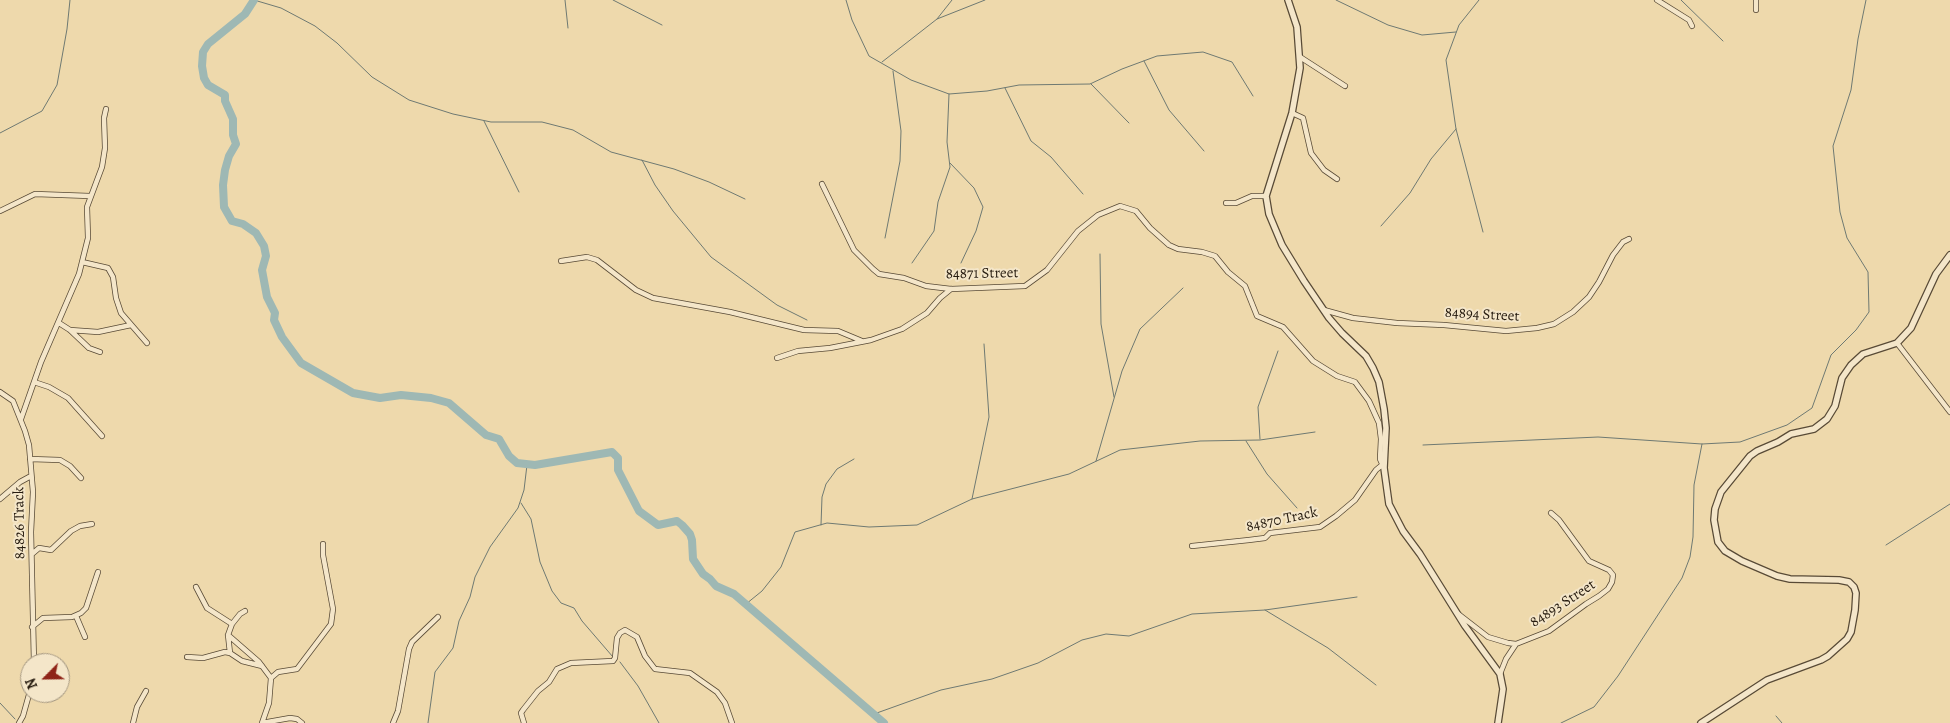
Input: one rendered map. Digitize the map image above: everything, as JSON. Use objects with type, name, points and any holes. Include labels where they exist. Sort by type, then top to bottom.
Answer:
[{"type":"street","points":[[1288,0],[1297,27],[1300,57],[1292,113],[1266,196],[1269,214],[1282,245],[1324,310],[1342,333],[1366,356],[1378,382],[1386,428],[1383,467],[1389,504],[1393,514],[1456,612],[1500,674],[1503,688],[1498,723]]},
{"type":"street","points":[[1657,0],[1689,20],[1692,26]]},
{"type":"street","points":[[1756,0],[1756,10]]},
{"type":"street","points":[[1300,57],[1345,86]]},
{"type":"street","points":[[21,420],[41,362],[75,286],[82,262],[88,238],[87,208],[90,196],[98,182],[105,148],[104,118],[106,109]]},
{"type":"street","points":[[1292,113],[1303,118],[1311,153],[1324,170],[1337,179]]},
{"type":"street","name":"84871 Street","points":[[822,184],[854,250],[873,270],[879,274],[904,278],[926,286],[951,289],[1025,286],[1047,270],[1078,231],[1090,221],[1115,207],[1120,206],[1136,211],[1150,228],[1169,245],[1178,249],[1202,252],[1215,256],[1228,272],[1245,286],[1257,316],[1282,327],[1313,361],[1337,376],[1355,382],[1369,401],[1379,423],[1381,438],[1380,459],[1383,467]]},
{"type":"street","points":[[0,211],[35,194],[90,196]]},
{"type":"street","points":[[1226,203],[1236,203],[1252,196],[1266,196]]},
{"type":"street","name":"84894 Street","points":[[1324,310],[1352,318],[1397,323],[1506,331],[1537,328],[1554,324],[1589,297],[1613,254],[1623,242],[1629,239]]},
{"type":"street","points":[[1701,723],[1766,680],[1820,660],[1842,645],[1851,632],[1855,610],[1856,593],[1854,587],[1849,582],[1790,579],[1778,576],[1742,561],[1725,551],[1718,542],[1714,520],[1715,509],[1721,492],[1750,456],[1791,434],[1814,429],[1832,412],[1842,378],[1851,365],[1863,354],[1897,343],[1911,328],[1936,274],[1950,255]]},
{"type":"street","points":[[561,261],[587,257],[597,260],[636,290],[653,298],[730,312],[804,330],[838,331],[862,341]]},
{"type":"street","points":[[82,262],[104,267],[110,271],[118,305],[130,326],[147,343]]},
{"type":"street","points":[[777,358],[798,351],[830,348],[880,337],[911,324],[926,313],[951,289]]},
{"type":"street","points":[[59,323],[70,330],[89,348],[100,352]]},
{"type":"street","points":[[70,330],[98,332],[130,326]]},
{"type":"street","points":[[1897,343],[1912,365],[1950,412]]},
{"type":"street","points":[[34,382],[49,387],[68,398],[102,436]]},
{"type":"street","name":"84826 Track","points":[[0,392],[12,401],[21,420],[30,459],[33,492],[31,532],[33,653]]},
{"type":"street","points":[[30,459],[60,460],[70,466],[81,478]]},
{"type":"street","name":"84870 Track","points":[[1192,546],[1265,538],[1270,533],[1320,527],[1355,500],[1383,467]]},
{"type":"street","points":[[0,499],[20,482],[31,476]]},
{"type":"street","name":"84893 Street","points":[[1516,644],[1538,637],[1554,628],[1608,589],[1612,582],[1613,575],[1609,570],[1590,562],[1559,520],[1551,513]]},
{"type":"street","points":[[32,554],[39,548],[51,550],[72,531],[80,526],[92,524]]},
{"type":"street","points":[[271,678],[278,672],[297,669],[331,624],[333,608],[323,555],[323,544]]},
{"type":"street","points":[[32,627],[43,618],[76,616],[86,608],[98,572]]},
{"type":"street","points":[[196,587],[207,608],[232,624]]},
{"type":"street","points":[[230,653],[228,635],[232,624],[245,611]]},
{"type":"street","points":[[1456,612],[1488,637],[1516,644],[1506,659],[1500,674]]},
{"type":"street","points":[[76,616],[85,637]]},
{"type":"street","points":[[393,723],[399,704],[409,649],[412,642],[438,617]]},
{"type":"street","points":[[524,723],[522,710],[538,691],[549,682],[557,669],[571,663],[613,661],[617,638],[625,630],[637,636],[645,656],[656,669],[690,673],[717,692],[724,703],[732,723]]},
{"type":"street","points":[[228,635],[264,666],[271,678],[269,703],[262,723],[290,718],[297,719],[302,723]]},
{"type":"street","points":[[187,657],[203,658],[219,653],[230,653],[242,661],[264,666]]},
{"type":"street","points":[[134,723],[137,706],[146,691]]},
{"type":"street","points":[[19,723],[27,703]]},
{"type":"waterway","points":[[0,133],[42,111],[57,85],[70,0]]},
{"type":"waterway","points":[[254,0],[281,8],[315,26],[337,43],[372,77],[409,100],[453,114],[491,122],[542,122],[573,130],[611,152],[674,169],[709,182],[745,199]]},
{"type":"waterway","points":[[254,0],[245,14],[208,44],[203,52],[202,66],[204,78],[208,85],[225,95],[225,101],[233,119],[233,135],[236,144],[229,156],[225,170],[223,185],[224,207],[232,221],[243,224],[256,233],[264,246],[266,256],[262,270],[267,297],[275,313],[274,320],[282,337],[301,363],[353,393],[380,398],[401,395],[431,398],[449,403],[486,435],[499,439],[509,456],[517,463],[535,465],[612,452],[618,458],[618,470],[639,511],[658,525],[677,521],[682,525],[690,534],[693,559],[703,574],[716,586],[734,594],[884,723]]},
{"type":"waterway","points":[[565,0],[568,28]]},
{"type":"waterway","points":[[613,0],[662,25]]},
{"type":"waterway","points":[[846,0],[852,20],[869,56],[911,80],[949,94],[987,91],[1019,85],[1090,84],[1122,69],[1157,56],[1203,52],[1232,62],[1253,96]]},
{"type":"waterway","points":[[937,19],[952,0]]},
{"type":"waterway","points":[[882,62],[937,19],[985,0]]},
{"type":"waterway","points":[[1336,0],[1388,25],[1422,35],[1456,32]]},
{"type":"waterway","points":[[1479,0],[1459,25],[1446,60],[1456,129],[1483,232]]},
{"type":"waterway","points":[[1681,0],[1723,41]]},
{"type":"waterway","points":[[1423,445],[1598,437],[1702,444],[1740,442],[1787,425],[1812,408],[1831,355],[1856,330],[1869,312],[1868,272],[1847,238],[1840,212],[1833,146],[1851,90],[1866,0]]},
{"type":"waterway","points":[[1144,61],[1169,110],[1204,151]]},
{"type":"waterway","points":[[885,238],[900,161],[901,131],[893,71]]},
{"type":"waterway","points":[[1091,84],[1129,123]]},
{"type":"waterway","points":[[1005,88],[1031,141],[1051,157],[1083,194]]},
{"type":"waterway","points":[[912,263],[934,231],[938,202],[950,167],[947,142],[949,94]]},
{"type":"waterway","points":[[484,121],[519,192]]},
{"type":"waterway","points":[[1381,226],[1410,193],[1431,159],[1456,129]]},
{"type":"waterway","points":[[642,160],[655,185],[673,211],[711,257],[777,305],[807,320]]},
{"type":"waterway","points":[[950,163],[974,188],[983,207],[976,231],[961,263]]},
{"type":"waterway","points":[[1100,254],[1101,324],[1114,397]]},
{"type":"waterway","points":[[1096,461],[1122,371],[1140,329],[1183,288]]},
{"type":"waterway","points":[[972,499],[989,417],[984,344]]},
{"type":"waterway","points":[[1260,439],[1258,407],[1278,351]]},
{"type":"waterway","points":[[746,604],[762,591],[781,567],[795,532],[827,523],[869,527],[917,525],[972,499],[1069,474],[1120,450],[1200,441],[1260,440],[1315,432]]},
{"type":"waterway","points":[[1246,441],[1267,474],[1297,508]]},
{"type":"waterway","points":[[1561,723],[1594,707],[1618,676],[1682,578],[1690,557],[1693,537],[1694,485],[1702,444]]},
{"type":"waterway","points":[[821,525],[822,497],[826,484],[837,469],[854,459]]},
{"type":"waterway","points":[[428,723],[435,672],[453,648],[459,621],[470,597],[475,577],[490,547],[518,508],[524,490],[527,465]]},
{"type":"waterway","points":[[521,503],[531,519],[540,562],[552,591],[561,603],[574,608],[582,621],[613,657]]},
{"type":"waterway","points":[[1886,545],[1950,504]]},
{"type":"waterway","points":[[874,714],[941,690],[992,679],[1038,663],[1082,640],[1106,634],[1129,636],[1192,614],[1265,610],[1357,597]]},
{"type":"waterway","points":[[1265,610],[1328,648],[1376,685]]},
{"type":"waterway","points":[[620,662],[638,686],[659,723]]},
{"type":"waterway","points":[[0,703],[15,719]]},
{"type":"waterway","points":[[1776,716],[1782,723]]}]
